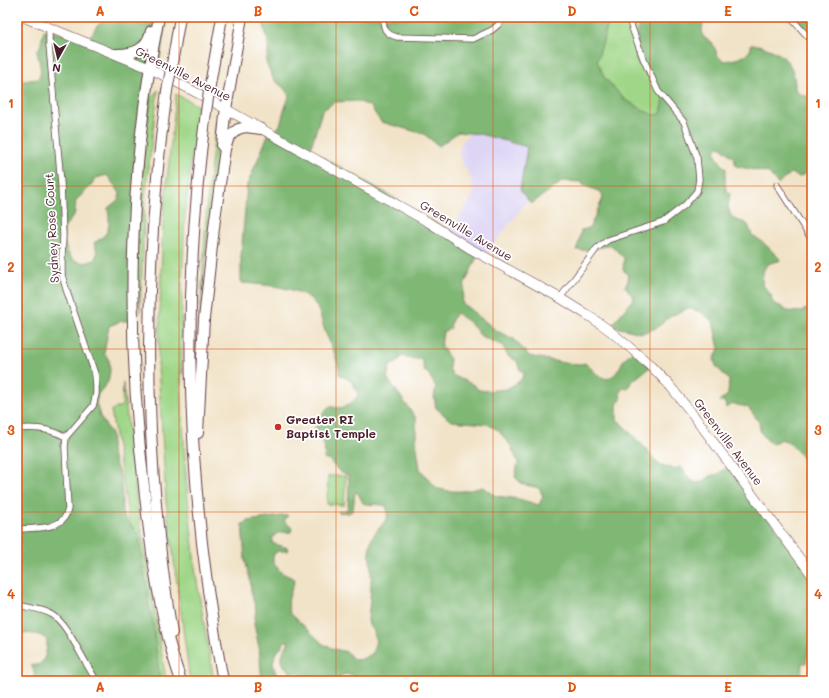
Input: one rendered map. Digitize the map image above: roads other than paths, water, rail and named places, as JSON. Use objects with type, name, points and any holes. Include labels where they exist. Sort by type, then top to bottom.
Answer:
[{"type":"highway","points":[[117,54],[132,52],[144,46],[150,36],[154,17]]},
{"type":"highway","points":[[159,17],[149,68],[134,222],[132,291],[134,375],[140,454],[156,578],[167,638],[181,681]]},
{"type":"highway","points":[[180,17],[167,92],[152,246],[150,406],[153,472],[160,546],[169,614],[181,681]]},
{"type":"highway","points":[[222,17],[206,112],[196,202],[191,279],[190,386],[194,467],[204,570],[222,681]]},
{"type":"highway","points":[[194,467],[198,428],[204,326],[226,109],[242,17]]},
{"type":"highway","points":[[217,206],[225,149],[229,137],[242,128],[251,127],[261,129]]},
{"type":"main road","name":"Greenville Avenue","points":[[23,17],[149,68],[226,109],[428,222],[476,252],[560,298],[609,330],[648,363],[670,386],[812,575]]},
{"type":"street","points":[[383,17],[383,26],[386,32],[391,36],[473,39],[492,30],[503,17]]},
{"type":"street","points":[[560,298],[597,248],[608,240],[663,222],[685,205],[697,191],[699,179],[697,158],[684,122],[658,91],[642,58],[628,17]]},
{"type":"street","points":[[790,17],[812,41]]},
{"type":"street","name":"Sydney Rose Court","points":[[50,28],[49,45],[61,184],[63,236],[62,275],[95,374],[96,385],[93,406],[66,437]]},
{"type":"street","points":[[777,185],[812,240]]},
{"type":"street","points":[[17,429],[40,428],[56,432],[66,437],[65,447],[68,509],[64,519],[54,525],[41,528],[17,529]]},
{"type":"street","points":[[17,605],[42,610],[52,614],[68,631],[97,681]]},
{"type":"place","name":"Greater RI Baptist Temple","points":[[278,427]]}]
